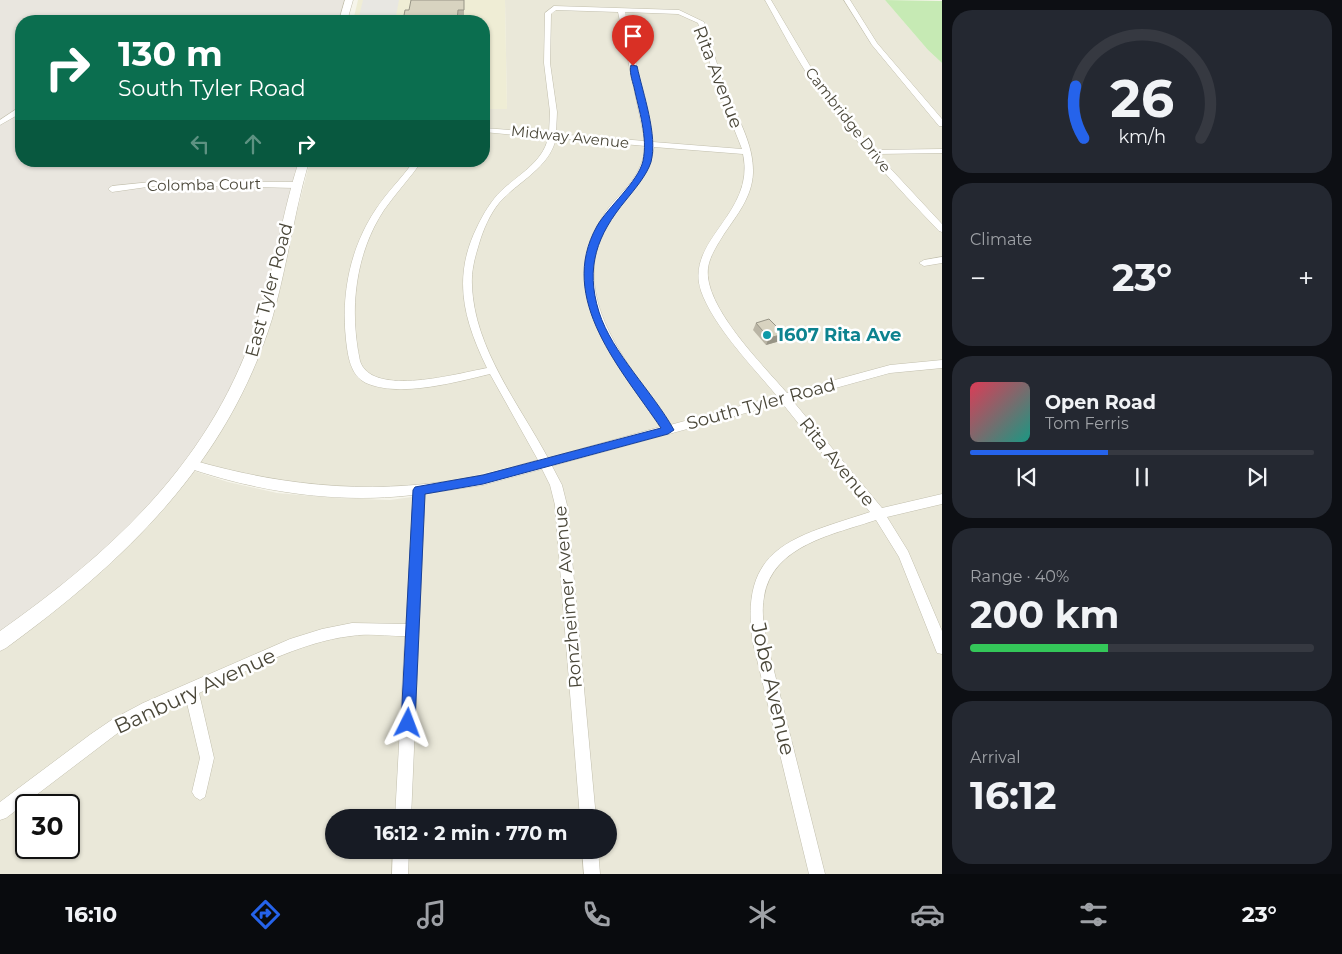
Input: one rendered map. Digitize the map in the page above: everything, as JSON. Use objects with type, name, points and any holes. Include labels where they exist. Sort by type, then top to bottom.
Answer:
[{"type":"street","points":[[345,15],[349,0]]},
{"type":"street","name":"Cambridge Drive","points":[[768,0],[818,85],[871,152],[942,229]]},
{"type":"street","points":[[847,0],[874,44],[942,124]]},
{"type":"street","name":"Ronzheimer Avenue","points":[[587,809],[561,505],[556,485],[545,463],[493,370],[476,335],[468,304],[467,278],[470,253],[478,230],[491,207],[508,188],[546,154],[552,136],[554,123],[548,63],[548,14],[552,10],[565,7],[621,10]]},
{"type":"street","points":[[621,10],[650,145],[646,165],[638,179],[606,218],[596,236],[588,274],[594,312],[606,339],[668,430]]},
{"type":"street","name":"Rita Avenue","points":[[621,10],[679,12],[701,22],[720,84],[746,152],[749,170],[747,186],[736,212],[709,249],[703,262],[702,277],[704,288],[710,303],[720,319],[879,514],[904,555],[942,648]]},
{"type":"street","points":[[0,123],[15,114]]},
{"type":"street","name":"Midway Avenue","points":[[490,131],[746,152]]},
{"type":"street","points":[[871,152],[942,151]]},
{"type":"street","name":"East Tyler Road","points":[[192,465],[224,416],[246,375],[265,320],[296,184],[302,167]]},
{"type":"street","points":[[414,167],[376,217],[364,240],[355,265],[350,297],[350,320],[355,367],[361,376],[373,382],[387,385],[446,380],[493,370]]},
{"type":"street","name":"Colomba Court","points":[[112,189],[161,183],[296,184]]},
{"type":"street","points":[[924,263],[942,260]]},
{"type":"street","name":"South Tyler Road","points":[[192,465],[225,476],[266,485],[313,492],[373,494],[419,490],[483,480],[890,369],[942,364]]},
{"type":"street","points":[[0,642],[59,600],[92,572],[150,515],[192,465]]},
{"type":"street","points":[[403,809],[419,490]]},
{"type":"street","name":"Jobe Avenue","points":[[817,874],[760,643],[756,619],[757,596],[765,572],[781,554],[807,538],[879,514],[942,499]]},
{"type":"street","name":"Banbury Avenue","points":[[0,812],[118,724],[148,708],[322,634],[352,629],[413,630]]},
{"type":"street","points":[[190,690],[207,758],[200,792]]},
{"type":"street","points":[[400,874],[401,859]]},
{"type":"street","points":[[591,859],[592,874]]},
{"type":"shaded area","points":[[0,0],[345,0],[341,15],[15,15],[15,167],[300,167],[261,316],[236,381],[212,424],[143,517],[91,565],[0,635]]},
{"type":"shaded area","points":[[358,0],[505,0],[507,109],[490,109],[490,15],[354,15]]},
{"type":"shaded area","points":[[363,0],[399,0],[396,15],[359,15]]},
{"type":"shaded area","points":[[505,0],[885,0],[928,50],[942,63],[942,362],[892,365],[548,458],[452,481],[405,487],[360,489],[255,479],[199,462],[246,386],[270,319],[308,167],[490,167],[490,109],[507,109]]},
{"type":"shaded area","points":[[916,368],[942,368],[942,874],[0,874],[0,647],[194,471],[228,482],[277,493],[334,498],[390,500],[489,484],[892,373]]},
{"type":"green space","points":[[885,0],[942,1],[942,63],[928,50]]},
{"type":"building","points":[[411,0],[464,0],[464,10],[458,10],[458,15],[404,15],[405,10],[409,10]]},
{"type":"building","points":[[769,319],[784,334],[769,338],[756,323]]},
{"type":"place","name":"1607 Rita Ave","points":[[767,335]]},
{"type":"route","points":[[408,723],[419,490],[483,480],[668,430],[606,339],[594,312],[589,288],[588,267],[596,236],[606,218],[638,179],[646,165],[650,145],[633,66]]}]
